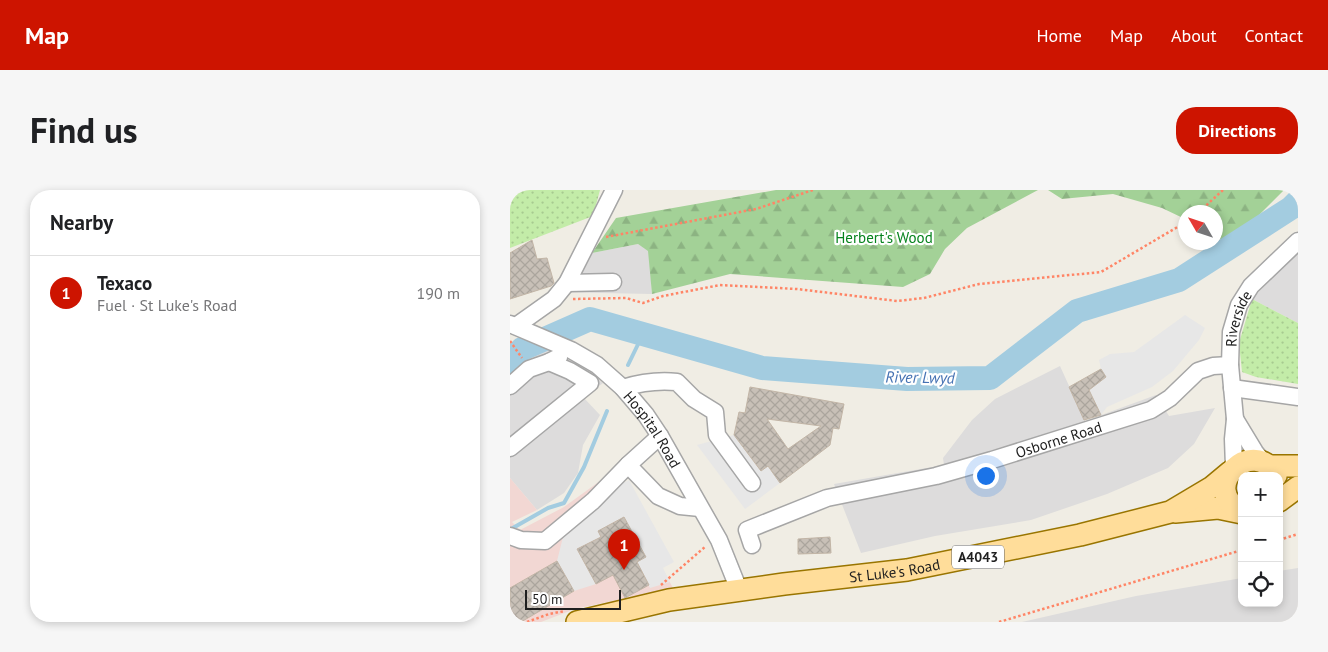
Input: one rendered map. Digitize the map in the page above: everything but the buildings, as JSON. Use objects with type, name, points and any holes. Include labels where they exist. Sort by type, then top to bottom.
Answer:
[{"type":"main road","points":[[1238,509],[1232,505],[1226,494],[1226,483],[1232,470],[1246,461],[1254,461],[1270,468],[1298,466]]},
{"type":"main road","name":"St Luke's Road","points":[[572,617],[739,590],[917,568],[1080,535],[1170,512],[1212,487],[1232,470]]},
{"type":"main road","points":[[1283,497],[1298,487]]},
{"type":"main road","name":"A4043","points":[[1170,512],[1218,508],[1238,511]]},
{"type":"street","points":[[516,330],[554,299],[567,283],[614,190]]},
{"type":"street","name":"Riverside","points":[[1232,470],[1235,418],[1230,365],[1231,332],[1239,305],[1251,286],[1298,241]]},
{"type":"street","points":[[567,283],[613,282]]},
{"type":"street","name":"Hospital Road","points":[[516,330],[554,341],[597,365],[623,388],[646,414],[716,534],[739,590]]},
{"type":"street","points":[[510,386],[529,370],[571,350]]},
{"type":"street","points":[[510,448],[590,383],[570,371],[549,362]]},
{"type":"street","name":"Osborne Road","points":[[752,545],[747,530],[827,498],[936,476],[1151,410],[1170,398],[1198,371],[1213,366],[1230,365]]},
{"type":"street","points":[[623,388],[641,382],[657,380],[677,382],[694,399],[714,412],[717,435],[752,483]]},
{"type":"street","points":[[1232,388],[1298,397]]},
{"type":"street","name":"Riverside","points":[[1235,418],[1255,452],[1270,468]]},
{"type":"street","points":[[510,536],[521,540],[545,541],[593,501],[660,436]]},
{"type":"street","points":[[628,465],[658,496],[680,506],[700,508]]},
{"type":"path","points":[[588,242],[671,224],[756,209],[813,190]]},
{"type":"path","points":[[1207,205],[1223,190]]},
{"type":"path","points":[[554,299],[626,298],[643,304],[662,296],[720,285],[797,289],[897,301],[924,298],[979,284],[1101,272],[1178,227]]},
{"type":"path","points":[[516,330],[525,363]]},
{"type":"path","points":[[655,590],[716,534]]},
{"type":"path","points":[[1283,539],[1298,534]]},
{"type":"path","points":[[999,622],[1238,551]]},
{"type":"path","points":[[527,622],[549,614],[572,617]]},
{"type":"shaded area","points":[[638,244],[649,251],[652,294],[552,292],[575,254],[592,253]]},
{"type":"shaded area","points":[[1298,253],[1298,323],[1252,299]]},
{"type":"shaded area","points":[[1185,315],[1205,328],[1199,340],[1173,371],[1152,387],[1107,407],[1101,415],[1089,390],[1106,377],[1101,369],[1099,360],[1110,354],[1134,352]]},
{"type":"shaded area","points":[[545,349],[577,364],[603,383],[584,398],[600,415],[583,445],[578,473],[564,493],[537,510],[510,478],[510,373]]},
{"type":"shaded area","points":[[1060,366],[1085,421],[1156,395],[1169,416],[1215,408],[1194,444],[1168,468],[1107,494],[1031,520],[935,536],[861,553],[834,484],[944,465],[943,458],[972,420],[995,399]]},
{"type":"shaded area","points":[[734,435],[761,471],[768,466],[780,483],[745,509],[697,445]]},
{"type":"shaded area","points":[[611,473],[673,588],[575,609],[541,622],[510,622],[510,478],[537,510],[512,522],[520,530],[564,507]]},
{"type":"shaded area","points":[[629,480],[674,562],[663,568],[670,582],[650,588],[637,562],[645,557],[624,517],[598,531],[601,537],[577,549],[596,584],[574,591],[557,561],[563,537],[612,489]]},
{"type":"shaded area","points":[[1298,568],[1298,622],[1022,622],[1136,596],[1238,579],[1238,607],[1283,607],[1283,570]]},
{"type":"green space","points":[[510,190],[600,190],[593,216],[510,248]]},
{"type":"green space","name":"Herbert's Wood","points":[[776,190],[1038,190],[967,228],[945,249],[930,274],[903,287],[730,274],[652,294],[648,251],[638,244],[592,253],[616,218]]},
{"type":"green space","points":[[1048,190],[1284,190],[1259,215],[1225,242],[1223,241],[1223,205],[1178,205],[1178,216],[1162,208],[1113,194],[1062,199]]},
{"type":"green space","points":[[1252,299],[1298,323],[1298,384],[1256,377],[1242,372],[1239,343]]},
{"type":"waterway","name":"River Lwyd","points":[[510,361],[522,349],[590,319],[762,368],[907,379],[990,378],[1077,311],[1179,280],[1291,208],[1298,201]]},
{"type":"waterway","points":[[628,365],[643,334]]},
{"type":"waterway","points":[[511,529],[548,508],[564,503],[584,467],[607,411]]},
{"type":"place","name":"Texaco","points":[[624,570]]}]
